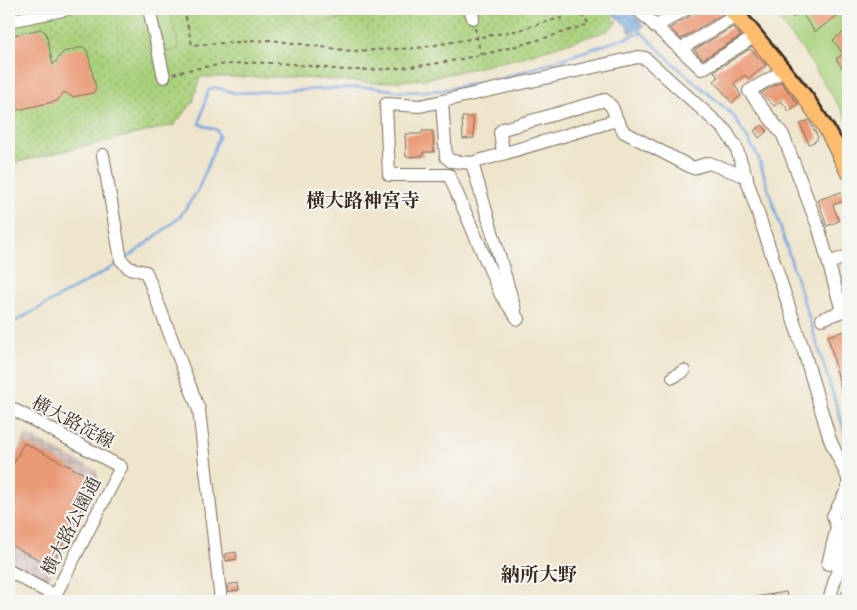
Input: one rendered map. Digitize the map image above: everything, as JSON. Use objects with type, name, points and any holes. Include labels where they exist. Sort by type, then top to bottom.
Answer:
[{"type":"main road","points":[[734,12],[800,89],[827,128],[848,171]]},
{"type":"street","points":[[9,21],[68,9]]},
{"type":"street","points":[[149,9],[164,77]]},
{"type":"street","points":[[638,9],[655,27],[702,69],[754,37]]},
{"type":"street","points":[[655,27],[686,9]]},
{"type":"street","points":[[680,49],[734,12]]},
{"type":"street","points":[[472,163],[518,319],[501,295],[449,175],[389,175],[386,104],[420,106],[442,102],[638,57],[645,58],[725,130],[736,147],[748,177],[830,440],[848,479],[848,488],[833,516],[837,527],[828,564]]},
{"type":"street","points":[[783,71],[749,91],[783,135],[819,228],[845,310],[822,319]]},
{"type":"street","points":[[504,154],[500,138],[500,132],[503,129],[605,100],[612,107],[624,132],[693,168],[709,163],[748,177]]},
{"type":"street","points":[[442,102],[446,157],[451,161],[472,163],[618,120]]},
{"type":"street","points":[[103,156],[122,262],[129,268],[146,272],[199,410],[221,601]]},
{"type":"street","points":[[829,263],[848,256]]},
{"type":"street","name":"横大路淀線","points":[[9,407],[121,467]]},
{"type":"street","name":"横大路公園通","points":[[54,598],[121,467]]},
{"type":"street","points":[[829,601],[848,532]]},
{"type":"street","points":[[9,571],[54,598]]},
{"type":"street","points":[[846,601],[848,595]]},
{"type":"path","points":[[184,9],[192,45],[271,40],[351,51],[418,48],[515,31],[564,17],[557,9]]},
{"type":"path","points":[[164,77],[192,68],[271,63],[354,70],[421,67],[520,46],[589,24],[577,9]]},
{"type":"path","points":[[472,14],[481,54]]},
{"type":"shaded area","points":[[26,434],[97,471],[100,483],[49,578],[44,581],[9,563],[9,468]]},
{"type":"green space","points":[[9,9],[605,9],[617,22],[607,31],[523,57],[426,79],[376,83],[289,77],[200,77],[193,102],[174,125],[9,164]]},
{"type":"green space","points":[[156,9],[170,9],[179,49],[165,52]]},
{"type":"green space","points":[[303,9],[396,9],[312,24],[306,21]]},
{"type":"green space","points":[[770,9],[848,9],[848,120],[802,49]]},
{"type":"water","points":[[607,9],[628,9],[644,26],[630,33],[628,27]]},
{"type":"building","points":[[649,9],[670,9],[657,16]]},
{"type":"building","points":[[694,9],[721,9],[723,14],[681,39],[670,28],[690,16]]},
{"type":"building","points":[[787,9],[837,9],[841,13],[815,32],[801,12],[793,18]]},
{"type":"building","points":[[733,27],[741,36],[703,59],[694,50]]},
{"type":"building","points":[[41,29],[46,33],[53,65],[63,52],[83,47],[87,50],[96,88],[93,93],[72,97],[64,92],[57,101],[9,112],[9,36]]},
{"type":"building","points":[[848,29],[848,65],[843,69],[836,59],[843,54],[833,40]]},
{"type":"building","points":[[750,49],[766,65],[749,79],[745,75],[734,83],[741,96],[732,103],[714,81],[718,78],[714,71]]},
{"type":"building","points":[[781,82],[798,104],[789,111],[781,101],[774,106],[761,93]]},
{"type":"building","points":[[462,117],[473,117],[474,138],[463,139]]},
{"type":"building","points":[[809,120],[818,137],[816,141],[809,144],[800,124]]},
{"type":"building","points":[[762,125],[767,131],[759,138],[754,131]]},
{"type":"building","points":[[422,131],[433,131],[434,152],[423,152],[423,156],[406,157],[405,134],[422,134]]},
{"type":"building","points":[[844,191],[848,199],[833,205],[839,221],[827,226],[818,200]]},
{"type":"building","points":[[848,330],[848,408],[846,408],[828,336]]},
{"type":"building","points":[[24,443],[96,480],[51,566],[9,544],[9,472]]},
{"type":"building","points":[[236,552],[237,559],[226,561],[225,554]]},
{"type":"building","points":[[238,583],[239,590],[228,592],[227,585]]},
{"type":"building","points":[[786,592],[788,601],[755,601],[755,597]]},
{"type":"waterway","points":[[636,27],[676,66],[733,115],[758,156],[848,442]]},
{"type":"waterway","points":[[125,260],[179,218],[198,190],[219,137],[217,130],[199,124],[208,91],[214,87],[235,93],[370,87],[405,92],[442,90],[500,79],[641,33]]},
{"type":"waterway","points":[[9,325],[118,264]]},
{"type":"railway","points":[[744,9],[813,94],[848,148]]},
{"type":"district","name":"横大路神宮寺","points":[[363,200]]},
{"type":"district","name":"納所大野","points":[[539,574]]}]
